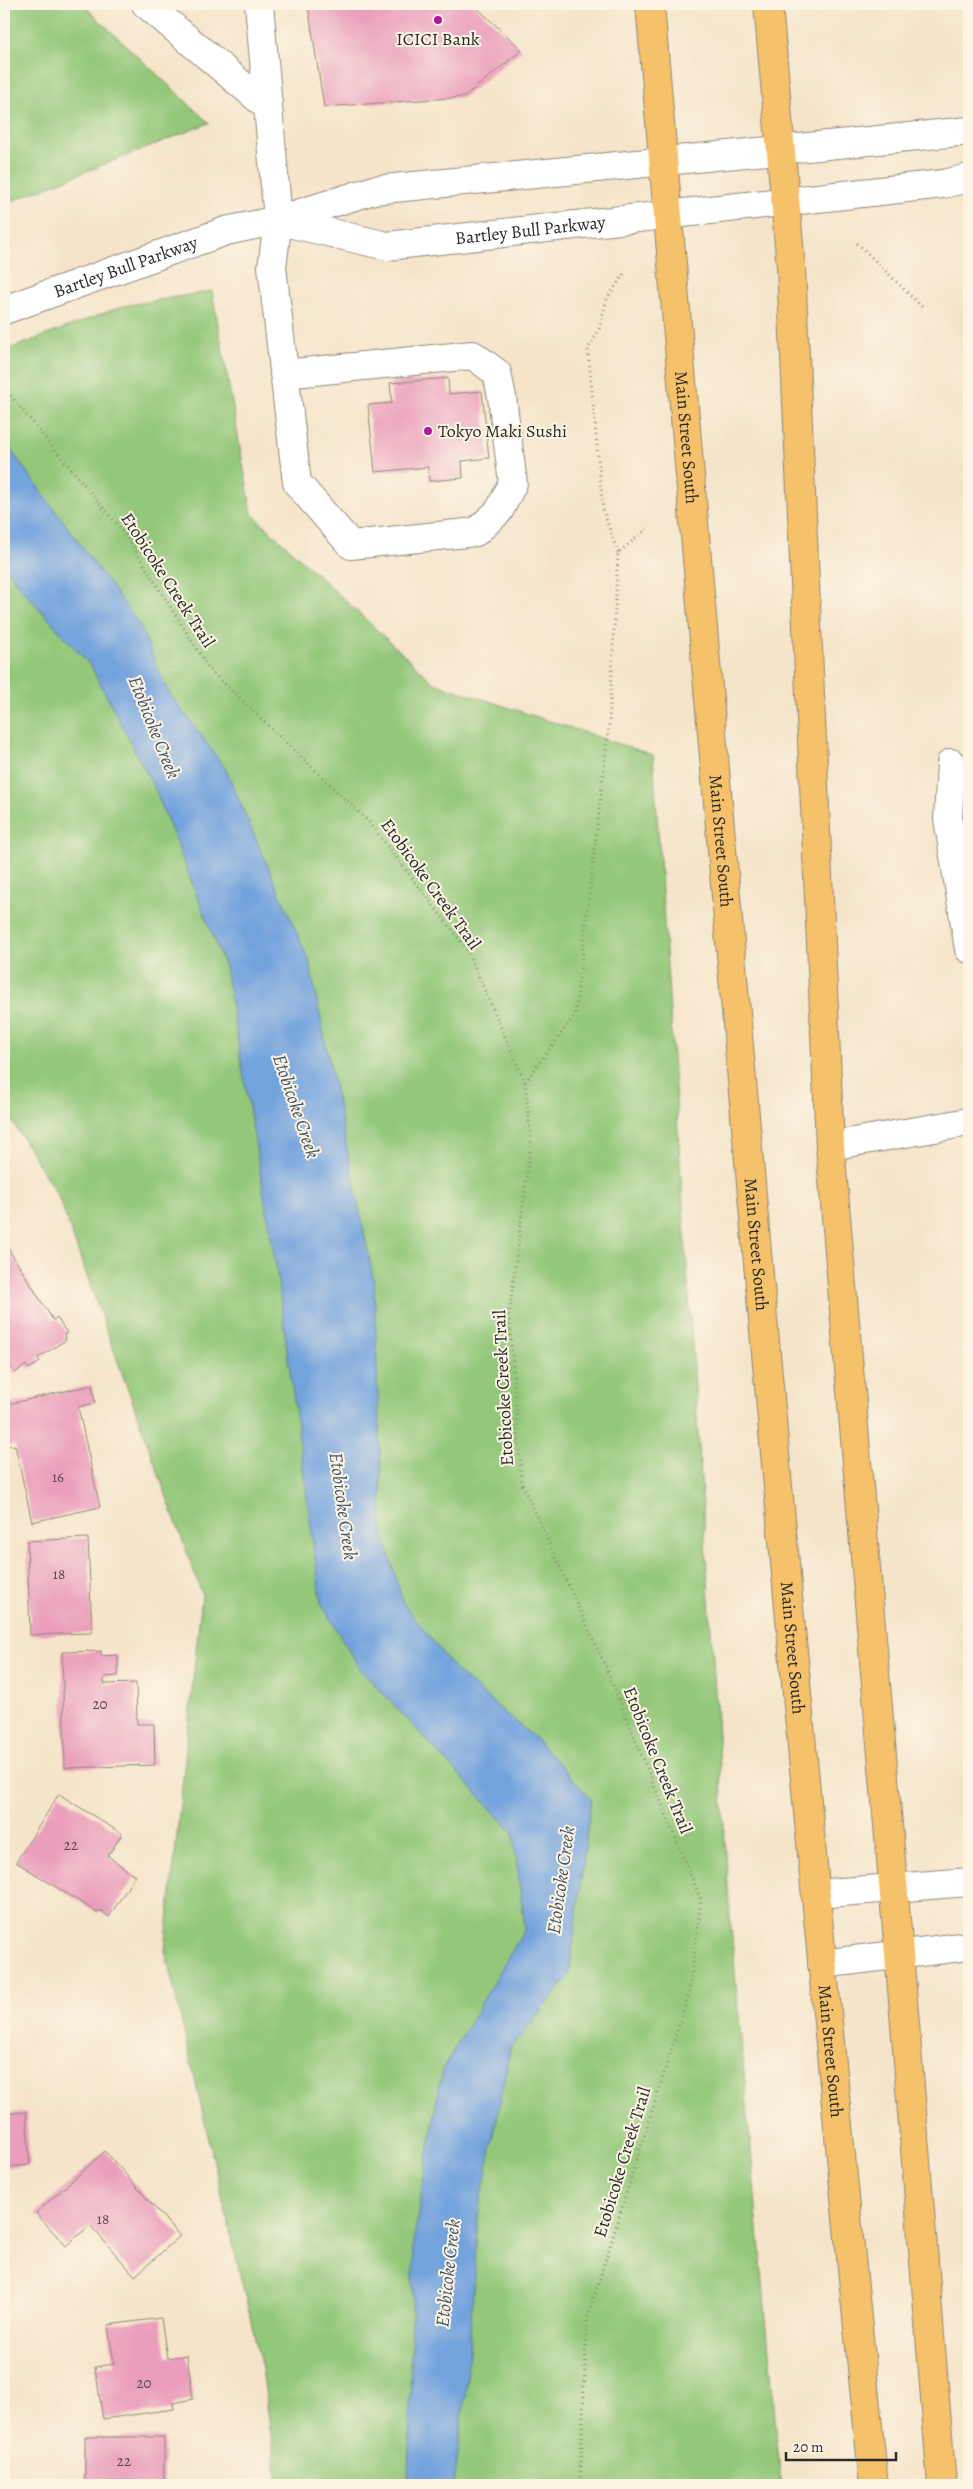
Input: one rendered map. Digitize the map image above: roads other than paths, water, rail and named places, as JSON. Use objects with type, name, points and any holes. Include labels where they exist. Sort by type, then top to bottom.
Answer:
[{"type":"main road","name":"Main Street South","points":[[650,4],[739,1058],[822,1964],[874,2485]]},
{"type":"main road","points":[[768,4],[791,277],[830,1146],[942,2485]]},
{"type":"street","points":[[146,4],[268,107]]},
{"type":"street","points":[[259,4],[278,220],[272,267],[284,374],[297,483],[351,545],[476,532],[499,511],[513,483],[502,397],[497,373],[473,355],[284,374]]},
{"type":"street","name":"Bartley Bull Parkway","points":[[12,308],[226,230],[278,220],[374,190],[969,131]]},
{"type":"street","name":"Bartley Bull Parkway","points":[[278,220],[387,246],[944,184],[969,178]]},
{"type":"street","points":[[951,763],[948,819],[969,949]]},
{"type":"street","points":[[830,1146],[969,1122]]},
{"type":"street","points":[[816,1894],[969,1882]]},
{"type":"street","points":[[822,1964],[969,1946]]},
{"type":"water","name":"Etobicoke Creek","points":[[4,441],[139,624],[167,690],[225,768],[309,961],[374,1282],[383,1534],[403,1603],[456,1671],[539,1742],[591,1799],[569,1976],[510,2049],[478,2216],[467,2379],[454,2485],[408,2485],[414,2238],[442,2070],[525,1929],[513,1832],[360,1669],[321,1603],[275,1259],[225,967],[156,791],[91,666],[19,586],[4,565]]},
{"type":"place","name":"ICICI Bank","points":[[438,20]]},
{"type":"place","name":"Tokyo Maki Sushi","points":[[428,431]]}]
